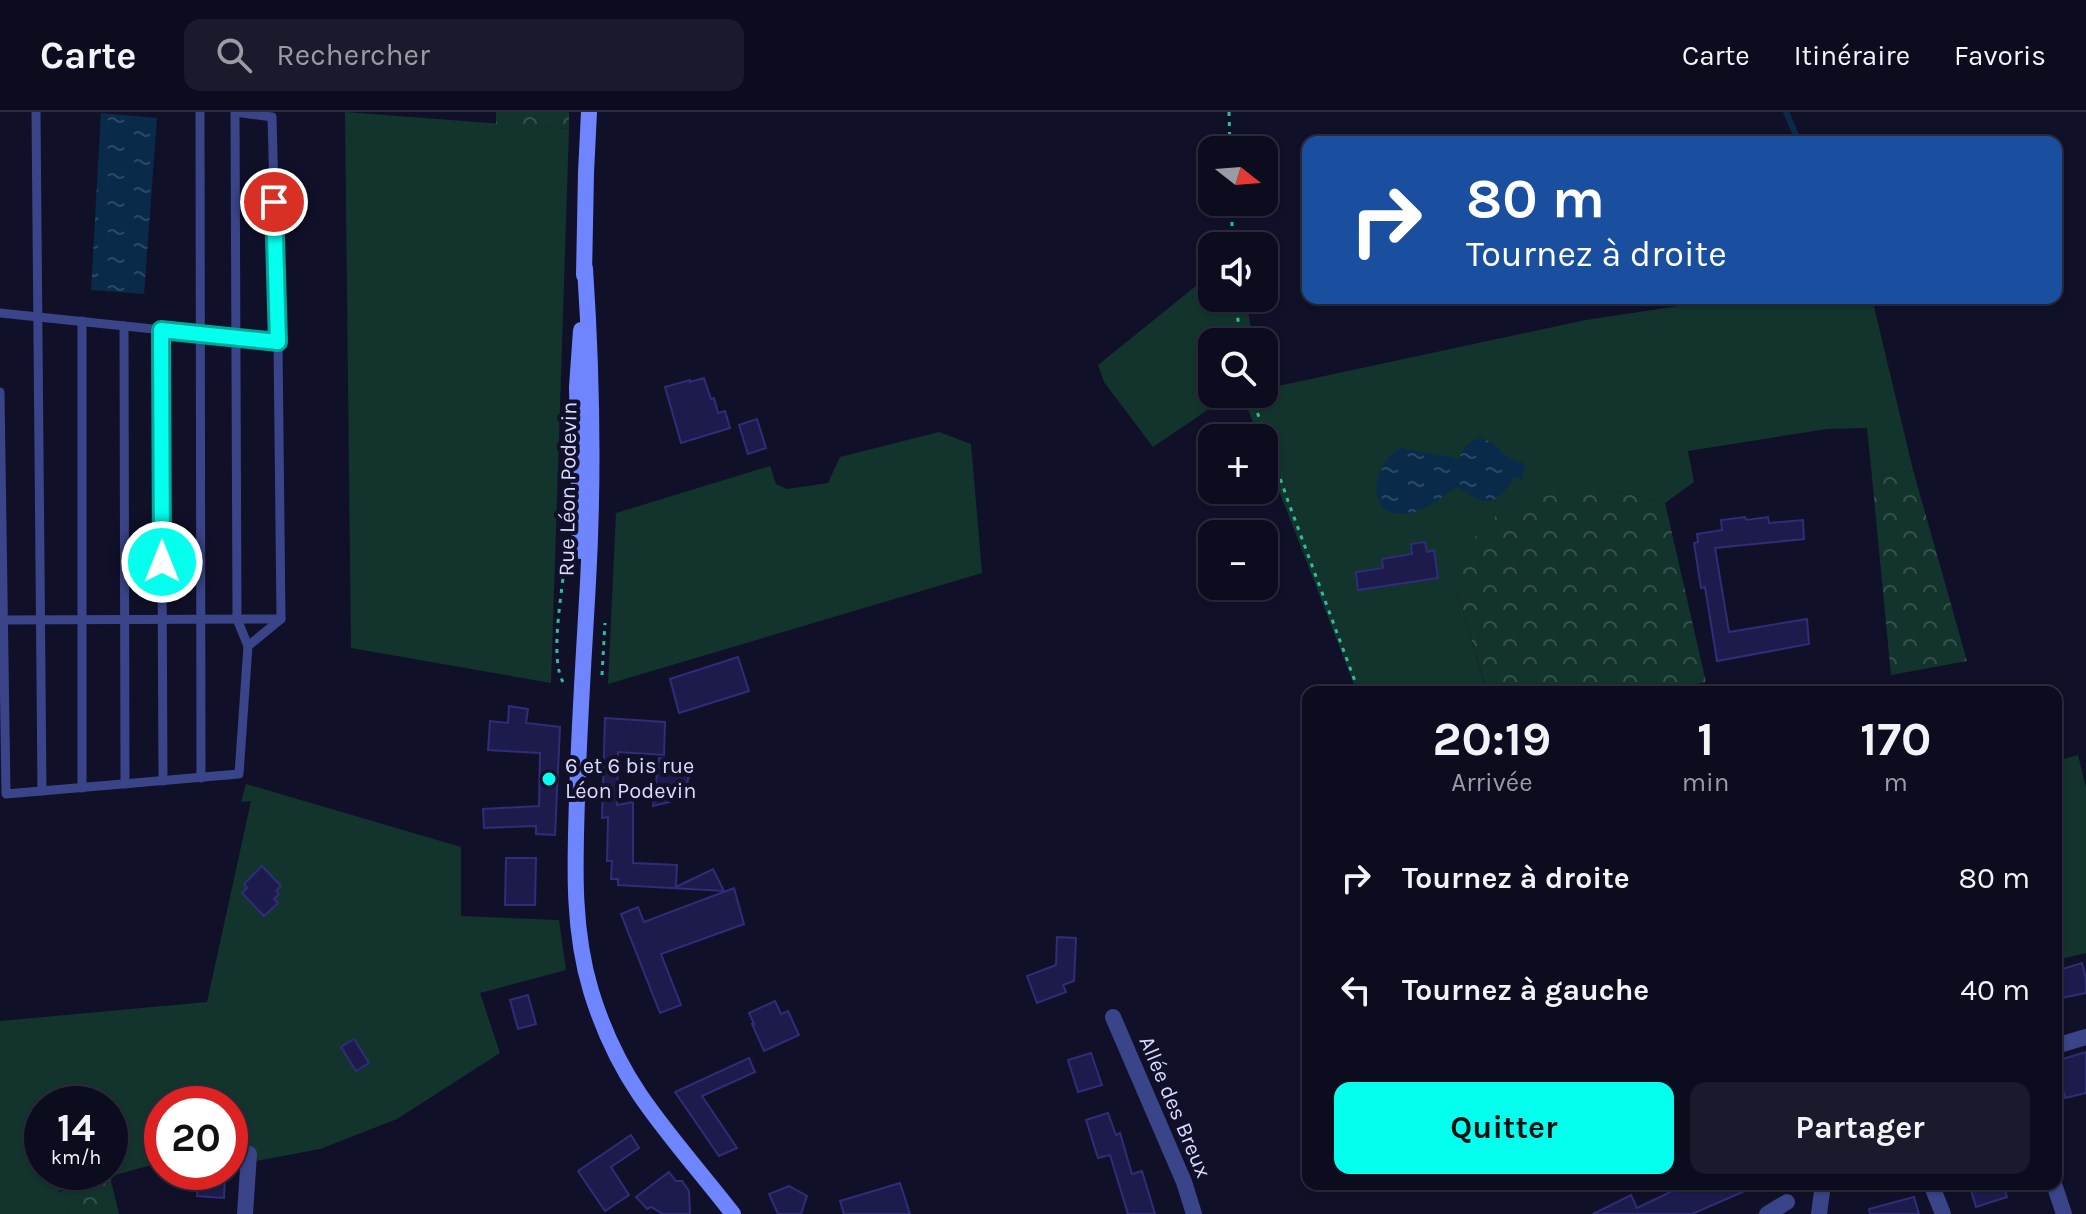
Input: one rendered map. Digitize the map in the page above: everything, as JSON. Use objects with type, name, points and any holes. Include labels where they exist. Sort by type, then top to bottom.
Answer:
[{"type":"main road","name":"Rue Léon Podevin","points":[[589,117],[585,268],[577,387],[580,550],[575,894],[578,931],[599,1012],[638,1093],[733,1214]]},
{"type":"street","name":"Allée des Breux","points":[[1113,1017],[1184,1182],[1194,1214]]},
{"type":"street","points":[[2062,1044],[2086,1037]]},
{"type":"street","points":[[245,1214],[249,1154]]},
{"type":"street","points":[[1819,1214],[1822,1190]]},
{"type":"street","points":[[1933,1190],[1943,1214]]},
{"type":"street","points":[[2056,1190],[2064,1214]]},
{"type":"street","points":[[1767,1214],[1787,1202]]},
{"type":"lane","points":[[36,112],[42,791]]},
{"type":"lane","points":[[200,112],[201,778]]},
{"type":"lane","points":[[0,392],[6,794],[239,774],[248,646],[237,619],[235,112],[272,117],[281,619]]},
{"type":"lane","points":[[0,313],[278,342]]},
{"type":"lane","points":[[82,321],[82,788]]},
{"type":"lane","points":[[124,326],[125,784]]},
{"type":"lane","points":[[161,330],[163,781]]},
{"type":"lane","points":[[2,620],[281,619]]},
{"type":"lane","points":[[248,646],[281,619]]},
{"type":"path","points":[[1229,112],[1230,136]]},
{"type":"path","points":[[1256,408],[1357,686]]},
{"type":"green space","points":[[345,112],[569,129],[551,683],[351,648]]},
{"type":"green space","points":[[496,112],[569,112],[569,129],[496,124]]},
{"type":"green space","points":[[1198,284],[1198,312],[1248,312],[1251,328],[1198,328],[1198,408],[1210,408],[1153,447],[1104,382],[1098,365]]},
{"type":"green space","points":[[1691,304],[1873,304],[1913,470],[1872,477],[1867,428],[1827,429],[1688,451],[1694,482],[1665,503],[1595,486],[1457,591],[1485,686],[1355,686],[1278,488],[1278,424],[1254,424],[1247,408],[1278,408],[1278,386],[1586,320]]},
{"type":"green space","points":[[939,432],[971,444],[982,573],[608,684],[616,513],[770,466],[776,484],[787,489],[828,483],[840,457]]},
{"type":"green space","points":[[1913,470],[1967,661],[1891,675],[1872,477]]},
{"type":"green space","points":[[1595,486],[1665,503],[1706,682],[1686,686],[1485,686],[1457,591],[1473,539],[1508,504]]},
{"type":"green space","points":[[2078,755],[2086,788],[2086,953],[2062,959],[2062,759]]},
{"type":"green space","points":[[246,784],[461,847],[461,916],[559,920],[566,970],[480,993],[500,1053],[397,1119],[320,1149],[256,1161],[248,1149],[248,1086],[144,1086],[144,1167],[128,1171],[128,1086],[24,1086],[24,1190],[62,1190],[58,1191],[70,1214],[0,1214],[0,1021],[207,1002],[251,801],[241,802]]},
{"type":"green space","points":[[113,1190],[119,1214],[70,1214],[58,1192]]},
{"type":"water","points":[[101,113],[157,118],[144,294],[91,290]]},
{"type":"water","points":[[1480,438],[1494,444],[1511,459],[1525,464],[1522,479],[1514,477],[1504,491],[1491,500],[1479,500],[1457,487],[1416,512],[1400,514],[1389,512],[1382,506],[1376,490],[1377,481],[1385,462],[1395,452],[1401,448],[1458,460],[1469,443]]},
{"type":"building","points":[[704,378],[718,413],[725,411],[730,428],[681,443],[665,387]]},
{"type":"building","points":[[757,419],[766,448],[748,454],[739,425]]},
{"type":"building","points":[[1745,517],[1746,520],[1768,517],[1769,523],[1803,520],[1804,539],[1715,548],[1729,632],[1807,619],[1809,644],[1717,661],[1694,543],[1698,542],[1697,534],[1722,530],[1721,520]]},
{"type":"building","points":[[1425,542],[1427,552],[1434,550],[1438,578],[1358,590],[1356,572],[1383,568],[1382,559],[1412,554],[1411,544]]},
{"type":"building","points":[[738,657],[749,691],[679,713],[670,679]]},
{"type":"building","name":"6 et 6 bis rue Léon Podevin","points":[[509,706],[528,709],[526,723],[560,727],[555,835],[536,834],[536,826],[484,828],[483,809],[539,806],[540,753],[488,750],[490,721],[508,723]]},
{"type":"building","points":[[605,718],[665,722],[664,755],[618,752],[617,805],[633,802],[633,863],[677,865],[676,887],[713,869],[724,891],[618,885],[618,879],[611,879],[612,861],[607,861],[608,817],[602,818]]},
{"type":"building","points":[[659,758],[679,761],[678,768],[690,770],[686,789],[677,787],[670,802],[653,806]]},
{"type":"building","points":[[506,858],[536,858],[535,905],[505,905]]},
{"type":"building","points":[[262,866],[281,886],[274,899],[278,903],[264,916],[242,893],[247,888],[244,884]]},
{"type":"building","points":[[734,888],[744,924],[661,954],[681,1005],[660,1013],[621,914],[638,907],[644,922]]},
{"type":"building","points":[[1057,937],[1076,938],[1074,981],[1063,985],[1066,992],[1037,1003],[1027,976],[1056,965]]},
{"type":"building","points":[[2082,963],[2086,993],[2062,998],[2062,969]]},
{"type":"building","points":[[528,995],[536,1024],[518,1029],[510,1000]]},
{"type":"building","points":[[775,1001],[781,1014],[788,1011],[799,1035],[764,1051],[749,1013]]},
{"type":"building","points":[[354,1039],[369,1063],[356,1071],[341,1047]]},
{"type":"building","points":[[2086,1052],[2086,1093],[2065,1098],[2062,1059]]},
{"type":"building","points":[[1091,1053],[1102,1085],[1078,1092],[1068,1060]]},
{"type":"building","points":[[749,1058],[755,1072],[702,1096],[737,1148],[719,1156],[675,1092]]},
{"type":"building","points":[[1108,1113],[1116,1135],[1120,1133],[1132,1174],[1142,1171],[1155,1214],[1128,1214],[1110,1155],[1098,1158],[1086,1120]]},
{"type":"building","points":[[631,1135],[639,1148],[611,1167],[629,1195],[605,1211],[578,1171]]},
{"type":"building","points":[[669,1172],[676,1181],[682,1181],[689,1191],[690,1214],[663,1214],[651,1207],[647,1209],[636,1197]]},
{"type":"building","points":[[900,1183],[910,1214],[844,1214],[840,1201]]},
{"type":"building","points":[[789,1186],[807,1196],[801,1214],[778,1214],[769,1194]]},
{"type":"building","points":[[198,1190],[224,1190],[224,1198],[197,1196]]},
{"type":"building","points":[[1674,1190],[1747,1190],[1692,1214],[1593,1214],[1631,1195],[1637,1208]]},
{"type":"building","points":[[1971,1190],[2005,1190],[2007,1197],[1976,1207]]},
{"type":"building","points":[[1914,1197],[1919,1214],[1870,1214],[1869,1209]]},
{"type":"waterway","points":[[1786,112],[1796,136]]},
{"type":"place","name":"6 et 6 bis rue Léon Podevin","points":[[549,779]]},
{"type":"route","points":[[162,562],[161,330],[278,342],[274,202]]}]
